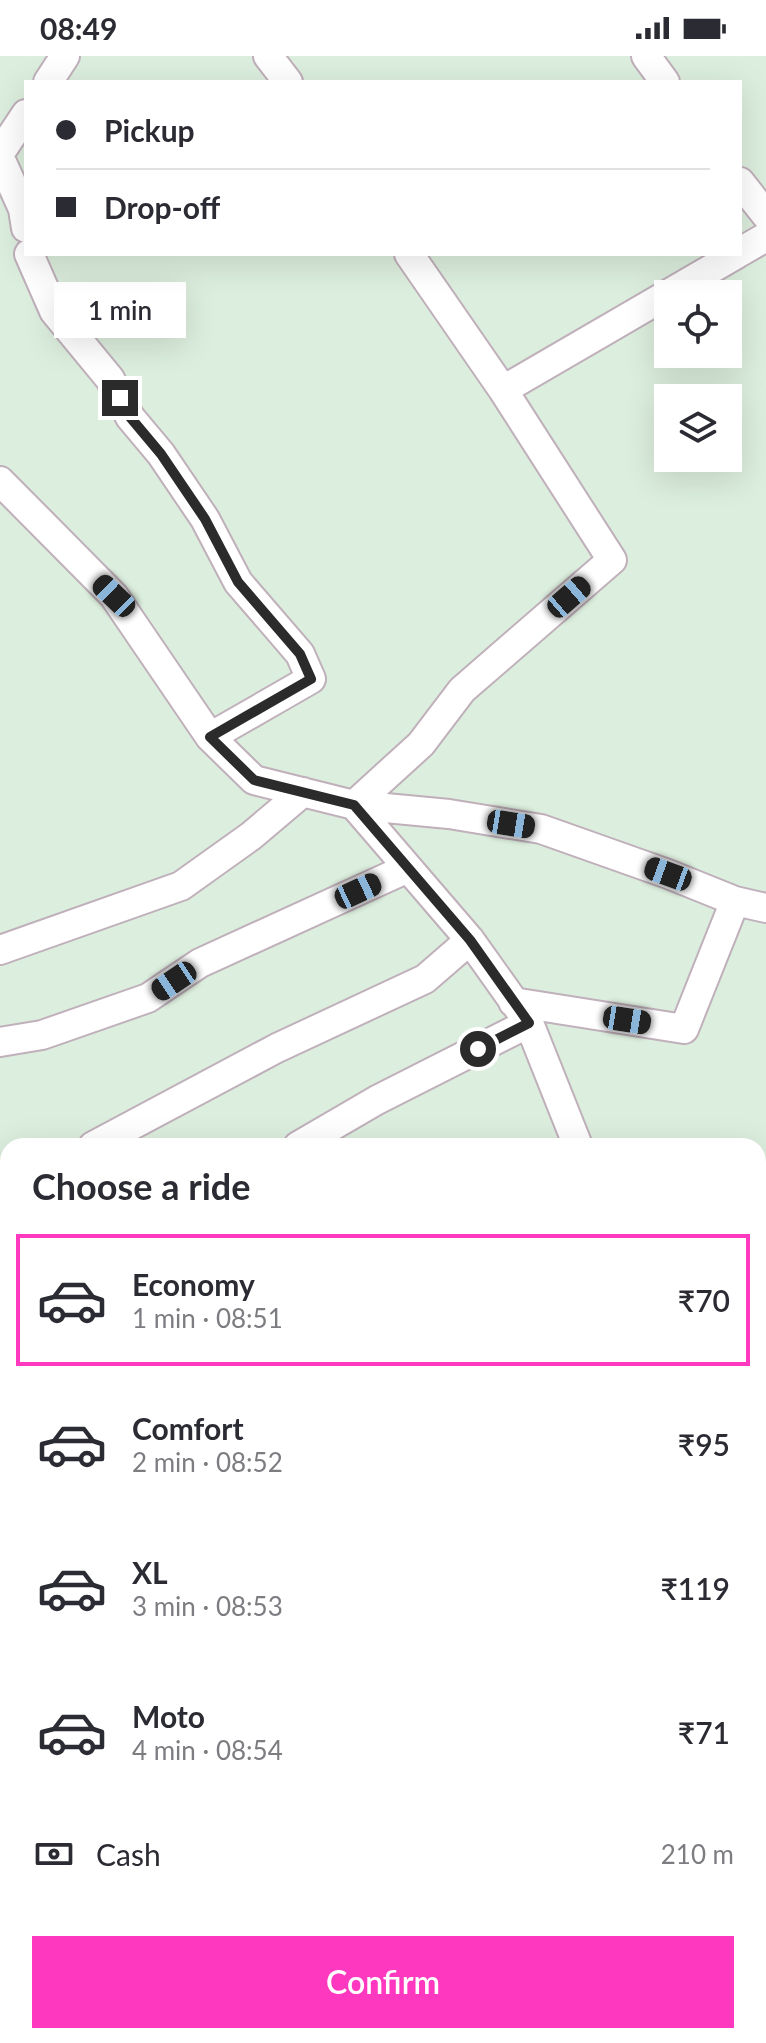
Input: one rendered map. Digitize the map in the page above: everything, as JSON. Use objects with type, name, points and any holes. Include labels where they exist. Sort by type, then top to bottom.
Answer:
[{"type":"street","points":[[49,80],[65,56]]},
{"type":"street","points":[[268,56],[286,80]]},
{"type":"street","points":[[646,56],[664,80]]},
{"type":"street","points":[[24,117],[0,155],[24,215]]},
{"type":"street","points":[[742,185],[766,215]]},
{"type":"street","points":[[742,251],[766,237]]},
{"type":"street","points":[[30,256],[54,311],[110,379],[130,417],[161,454],[205,519],[238,582],[300,654],[311,679],[210,737]]},
{"type":"street","points":[[354,805],[421,744],[462,690],[612,560],[503,390],[410,256]]},
{"type":"street","points":[[692,280],[734,256]]},
{"type":"street","points":[[503,390],[654,302]]},
{"type":"street","points":[[0,481],[114,596],[210,737],[254,780],[354,805],[449,814],[541,829],[735,901],[766,908]]},
{"type":"street","points":[[0,950],[181,886],[251,836],[303,792]]},
{"type":"street","points":[[354,805],[470,940],[521,1012],[575,1138]]},
{"type":"street","points":[[0,1042],[42,1035],[148,998],[200,963],[408,868]]},
{"type":"street","points":[[312,1138],[521,1012],[684,1029],[735,901]]},
{"type":"street","points":[[108,1138],[288,1043],[425,979],[470,940]]},
{"type":"route","points":[[120,398],[130,417],[161,454],[205,519],[238,582],[300,654],[311,679],[210,737],[254,780],[354,805],[470,940],[529,1023],[478,1049]]}]
